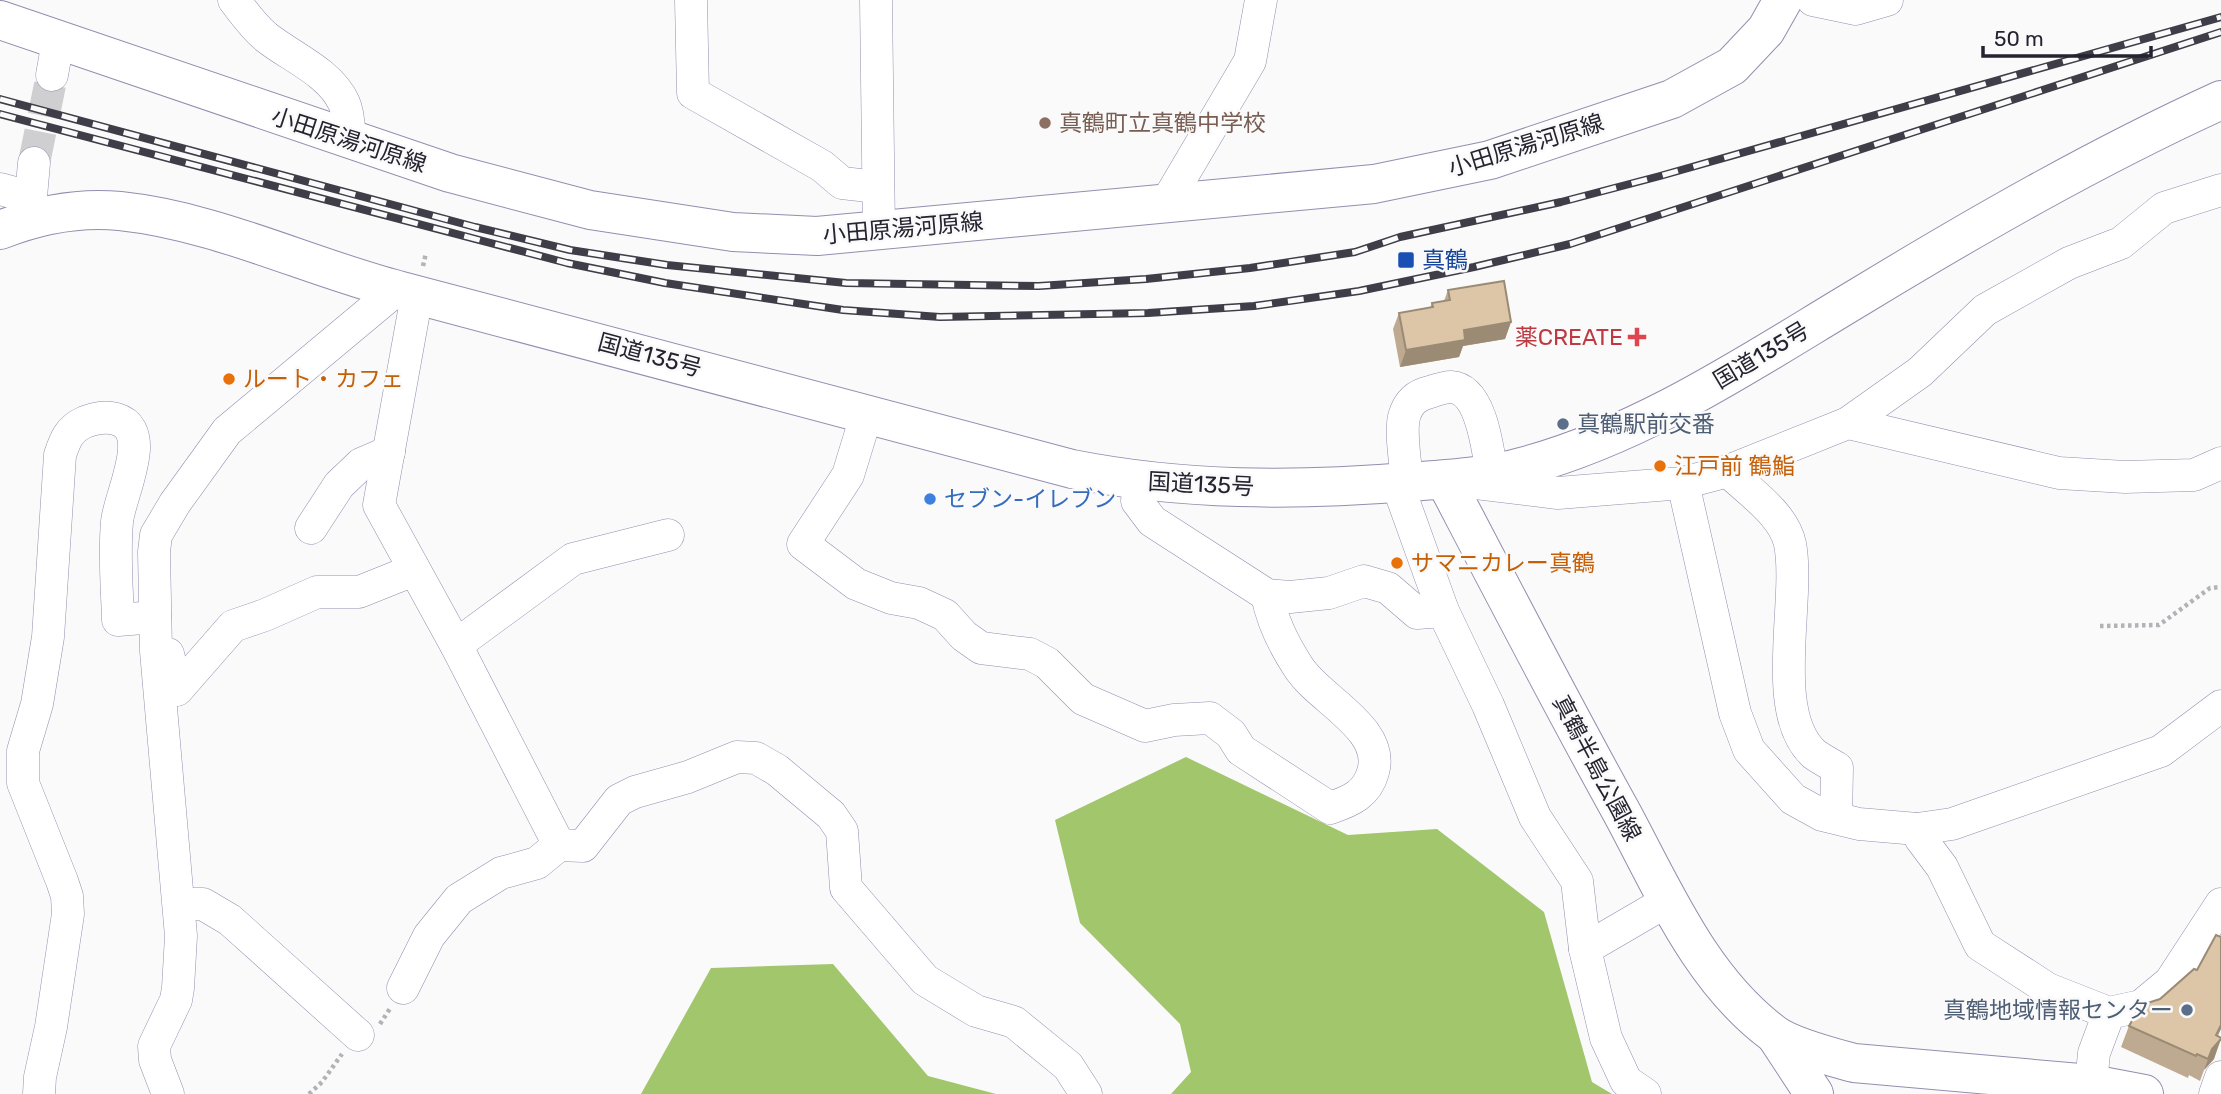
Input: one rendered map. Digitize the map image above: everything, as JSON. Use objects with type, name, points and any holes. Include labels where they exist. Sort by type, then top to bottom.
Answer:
[{"type":"main road","name":"小田原湯河原線","points":[[0,20],[55,58],[351,140],[450,173],[590,210],[733,232],[817,236],[1374,184],[1490,160],[1672,99],[1732,66],[1766,30],[1783,0]]},
{"type":"main road","name":"国道135号","points":[[15,209],[140,213],[189,225],[407,292],[1072,469],[1140,481],[1218,487],[1310,489],[1492,475],[1529,466],[1605,439],[1663,412],[2012,207],[2118,149],[2221,100]]},
{"type":"main road","name":"真鶴半島公園線","points":[[1445,480],[1584,746],[1696,948],[1719,982],[1776,1036],[1814,1094]]},
{"type":"main road","name":"真鶴半島公園線","points":[[1776,1036],[1824,1055],[1854,1063],[2091,1084],[2144,1094]]},
{"type":"street","points":[[234,0],[248,20],[267,37],[319,74],[338,92],[346,106],[351,140]]},
{"type":"street","points":[[691,0],[693,93],[822,166],[842,183],[878,187]]},
{"type":"street","points":[[876,0],[879,232]]},
{"type":"street","points":[[1165,205],[1250,61],[1261,0]]},
{"type":"street","points":[[1813,0],[1856,9],[1887,0]]},
{"type":"street","points":[[15,209],[34,163]]},
{"type":"street","points":[[1445,480],[1558,493],[1684,483],[1728,471],[1847,423],[1920,372],[1985,310],[2069,263],[2121,243],[2164,208],[2221,190]]},
{"type":"street","points":[[407,292],[390,452],[379,505],[456,645],[559,845]]},
{"type":"street","points":[[168,1094],[155,1060],[154,1046],[176,1000],[180,904],[156,652],[153,552],[156,535],[195,472],[227,431],[332,345],[407,292]]},
{"type":"street","points":[[1492,475],[1487,442],[1474,404],[1467,393],[1451,387],[1424,393],[1409,402],[1403,420],[1402,482],[1443,611],[1488,705],[1535,817],[1577,881],[1586,949],[1606,1038],[1626,1081],[1645,1094]]},
{"type":"street","points":[[867,413],[848,475],[803,544],[856,584],[891,598],[919,603],[945,615],[964,636],[981,648],[1030,654],[1047,663],[1083,699],[1145,726],[1174,720],[1210,718],[1231,734],[1241,750],[1331,808],[1351,801],[1370,783],[1377,759],[1370,738],[1300,670],[1270,614],[1266,595]]},
{"type":"street","points":[[39,1094],[68,914],[67,896],[62,881],[23,783],[23,751],[37,704],[48,637],[60,455],[66,435],[93,419],[107,417],[123,421],[133,433],[135,451],[117,521],[118,620],[155,617]]},
{"type":"street","points":[[1847,423],[2059,473],[2125,477],[2194,475],[2221,463]]},
{"type":"street","points":[[311,528],[339,485],[361,464],[390,452]]},
{"type":"street","points":[[1728,471],[1778,519],[1790,542],[1790,690],[1798,729],[1813,753],[1837,768],[1836,818]]},
{"type":"street","points":[[1140,481],[1137,501],[1152,521],[1266,595],[1290,597],[1329,593],[1364,581],[1388,588],[1417,613],[1443,611]]},
{"type":"street","points":[[1684,483],[1735,713],[1749,750],[1793,799],[1822,815],[1859,824],[1917,829],[1952,824],[2161,751],[2221,706]]},
{"type":"street","points":[[456,645],[573,559],[668,534]]},
{"type":"street","points":[[156,652],[169,654],[177,690],[233,626],[317,592],[359,592],[414,570]]},
{"type":"street","points":[[403,988],[429,936],[458,899],[501,873],[537,863],[559,845],[583,846],[619,800],[635,792],[688,778],[737,757],[756,758],[776,770],[831,815],[842,831],[846,888],[925,980],[976,1010],[1014,1022],[1068,1066],[1086,1094]]},
{"type":"street","points":[[1917,829],[1921,839],[1942,867],[1980,945],[2048,989],[2109,1013],[2141,1006],[2170,982],[2221,904]]},
{"type":"street","points":[[1586,949],[1669,900]]},
{"type":"street","points":[[180,904],[203,904],[230,920],[358,1035]]},
{"type":"street","points":[[2091,1084],[2094,1053],[2109,1013]]},
{"type":"street","points":[[2215,1094],[2221,1077]]},
{"type":"path","points":[[2100,626],[2159,625],[2210,588],[2221,587]]},
{"type":"green space","points":[[1186,757],[1348,835],[1437,829],[1544,912],[1592,1082],[1612,1094],[1171,1094],[1191,1072],[1180,1024],[1080,923],[1055,820]]},
{"type":"green space","points":[[833,964],[928,1076],[996,1094],[641,1094],[711,968]]},
{"type":"building","points":[[1504,281],[1511,322],[1464,330],[1465,340],[1406,350],[1399,313],[1433,307],[1432,303],[1450,300],[1448,290]]},
{"type":"building","name":"真鶴地域情報センター","points":[[2216,935],[2221,937],[2221,1025],[2216,1035],[2221,1039],[2208,1059],[2129,1026],[2141,1005],[2160,999],[2194,969],[2197,970]]},
{"type":"tunnel","points":[[34,163],[52,75]]},
{"type":"railway","points":[[0,99],[570,250],[667,265],[846,283],[1039,286],[1146,279],[1250,268],[1355,252],[1400,237],[1561,202],[1660,176],[2221,17]]},
{"type":"railway","points":[[0,114],[567,263],[665,283],[843,310],[940,317],[1148,313],[1254,306],[1359,291],[1570,244],[2221,32]]},
{"type":"place","name":"真鶴町立真鶴中学校","points":[[1045,123]]},
{"type":"place","name":"真鶴","points":[[1406,260]]},
{"type":"place","name":"薬CREATE","points":[[1637,337]]},
{"type":"place","name":"ルート・カフェ","points":[[229,379]]},
{"type":"place","name":"真鶴駅前交番","points":[[1563,424]]},
{"type":"place","name":"江戸前 鶴鮨","points":[[1660,466]]},
{"type":"place","name":"セブン-イレブン","points":[[930,499]]},
{"type":"place","name":"サマニカレー真鶴","points":[[1397,563]]},
{"type":"place","name":"真鶴地域情報センター","points":[[2187,1010]]}]
